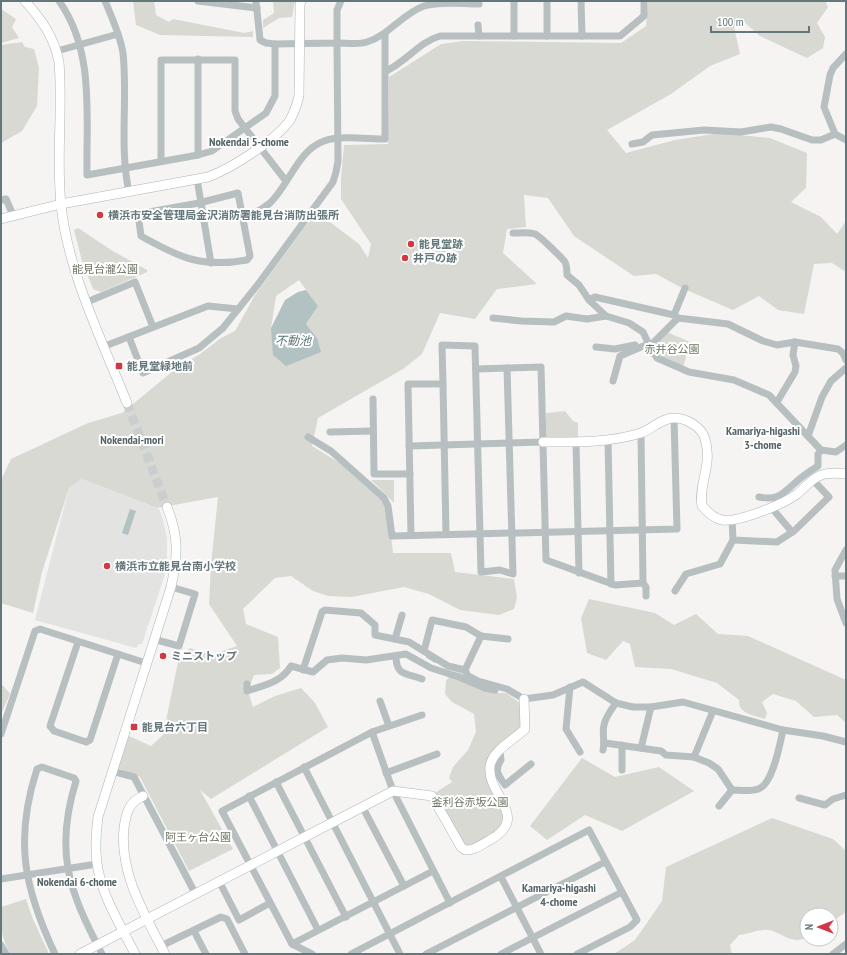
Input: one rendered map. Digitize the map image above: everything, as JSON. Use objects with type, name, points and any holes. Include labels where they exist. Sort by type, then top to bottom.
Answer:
[{"type":"street","points":[[25,1],[47,28],[57,51],[60,73],[61,204],[68,245],[87,302],[127,403]]},
{"type":"street","points":[[59,1],[72,21],[85,65],[86,175],[198,155],[212,151],[266,113],[275,96],[275,44]]},
{"type":"street","points":[[105,1],[118,34],[123,60],[124,169],[129,192]]},
{"type":"street","points":[[201,1],[256,5],[260,40],[266,43],[275,44],[366,43],[385,34],[407,15],[423,6],[439,2],[478,5]]},
{"type":"street","points":[[1,219],[61,204],[197,179],[230,168],[279,133],[291,118],[299,96],[301,1]]},
{"type":"street","points":[[129,337],[143,373],[199,348],[223,328],[259,283],[333,182],[338,161],[337,10],[341,1]]},
{"type":"street","points":[[514,1],[514,36]]},
{"type":"street","points":[[547,1],[547,36]]},
{"type":"street","points":[[581,1],[582,36]]},
{"type":"street","points":[[386,71],[398,66],[431,39],[440,36],[620,36],[644,16],[644,1]]},
{"type":"street","points":[[478,25],[479,36]]},
{"type":"street","points":[[57,51],[118,34]]},
{"type":"street","points":[[243,218],[267,206],[314,146],[325,140],[385,139],[385,34]]},
{"type":"street","points":[[846,54],[833,68],[830,75],[824,107],[835,134],[846,140]]},
{"type":"street","points":[[198,59],[198,155]]},
{"type":"street","points":[[161,161],[161,60],[235,60],[235,111],[244,128],[286,182]]},
{"type":"street","points":[[632,144],[643,142],[652,135],[704,130],[741,132],[771,128],[781,129],[812,140],[821,140],[835,134]]},
{"type":"street","points":[[197,179],[199,203],[211,263]]},
{"type":"street","points":[[238,193],[243,218],[250,256],[247,260],[229,263],[211,263],[194,261],[172,254],[141,236],[138,214],[199,203],[238,193]]},
{"type":"street","points":[[1,200],[6,199],[13,215]]},
{"type":"street","points":[[513,233],[535,234],[542,239],[556,254],[561,256],[566,263],[567,275],[579,286],[589,300],[606,316],[636,326],[643,332],[648,344],[658,358],[679,368],[700,375],[716,376],[734,380],[758,389],[777,402],[821,450],[836,452],[846,445]]},
{"type":"street","points":[[87,302],[135,282],[153,327]]},
{"type":"street","points":[[613,381],[620,356],[648,344],[676,316],[685,288]]},
{"type":"street","points":[[589,300],[595,297],[676,316],[728,324],[764,341],[777,344],[796,342],[838,349],[843,353],[846,360]]},
{"type":"street","points":[[105,346],[208,306],[238,309]]},
{"type":"street","points":[[493,318],[554,322],[561,317],[566,316],[587,319],[606,316]]},
{"type":"street","points":[[777,402],[795,372],[796,366],[793,355],[796,342]]},
{"type":"street","points":[[596,347],[615,349],[648,344]]},
{"type":"street","points":[[446,534],[442,345],[475,346],[481,572],[500,570],[513,574],[508,368]]},
{"type":"street","points":[[476,369],[541,367],[546,560],[611,584],[644,583]]},
{"type":"street","points":[[808,436],[822,397],[831,381],[846,368]]},
{"type":"street","points":[[410,535],[408,384],[443,384]]},
{"type":"street","points":[[373,399],[374,474],[410,474]]},
{"type":"street","points":[[409,446],[608,440],[641,433],[664,421],[674,418],[696,426],[705,439],[708,468],[701,489],[702,506],[716,518],[732,520],[796,495],[820,475],[830,473],[846,474]]},
{"type":"street","points":[[308,437],[331,451],[384,498],[391,517],[392,536],[677,529],[674,418]]},
{"type":"street","points":[[330,432],[373,431]]},
{"type":"street","points":[[641,433],[644,583],[646,587],[646,596]]},
{"type":"street","points":[[608,440],[611,584]]},
{"type":"street","points":[[576,442],[579,573]]},
{"type":"street","points":[[760,497],[770,499],[786,492],[794,483],[818,466],[818,454],[821,450]]},
{"type":"street","points":[[733,540],[777,542],[792,532],[829,497],[813,480]]},
{"type":"street","points":[[771,506],[792,532]]},
{"type":"street","points":[[135,954],[108,900],[97,864],[96,832],[98,817],[153,639],[171,587],[177,561],[176,537],[166,507]]},
{"type":"street","points":[[675,591],[686,574],[720,564],[733,540],[732,520]]},
{"type":"street","points":[[846,550],[835,570],[837,599],[846,623]]},
{"type":"street","points":[[835,576],[846,576]]},
{"type":"street","points":[[153,639],[179,646],[196,594],[171,587]]},
{"type":"street","points":[[303,670],[322,612],[325,610],[361,613],[375,625],[375,635],[409,642],[432,658],[448,666],[465,670]]},
{"type":"street","points":[[394,639],[402,614]]},
{"type":"street","points":[[424,651],[432,620],[466,627],[481,636],[508,639]]},
{"type":"street","points":[[1,734],[34,631],[40,629],[146,663]]},
{"type":"street","points":[[465,670],[481,636]]},
{"type":"street","points":[[78,642],[50,726],[54,731],[86,742],[90,740],[118,654]]},
{"type":"street","points":[[246,684],[247,690],[283,678],[291,666],[313,672],[327,660],[342,658],[366,660],[406,654],[432,668],[485,688],[507,690]]},
{"type":"street","points":[[396,656],[396,667],[399,671],[422,679]]},
{"type":"street","points":[[465,670],[468,676],[478,681],[507,690],[524,699],[553,695],[583,682],[616,702],[633,707],[651,707],[683,702],[783,730],[823,736],[846,742]]},
{"type":"street","points":[[570,687],[566,729],[580,752]]},
{"type":"street","points":[[80,954],[393,791],[432,796],[460,847],[469,851],[500,834],[507,822],[508,812],[490,774],[490,766],[500,751],[525,729],[524,699]]},
{"type":"street","points":[[380,701],[389,726]]},
{"type":"street","points":[[616,702],[608,715],[604,726],[604,747],[622,745],[661,751],[666,755],[694,757],[718,769],[732,790]]},
{"type":"street","points":[[641,748],[651,707]]},
{"type":"street","points":[[694,757],[713,711]]},
{"type":"street","points":[[312,954],[292,944],[222,810],[372,732],[422,715]]},
{"type":"street","points":[[732,790],[758,790],[764,786],[775,765],[783,730]]},
{"type":"street","points":[[372,732],[393,791],[450,903]]},
{"type":"street","points":[[622,745],[622,770]]},
{"type":"street","points":[[500,751],[502,760],[496,767],[496,772],[505,785],[531,764]]},
{"type":"street","points":[[386,773],[437,754]]},
{"type":"street","points":[[55,954],[36,910],[27,875],[24,840],[25,816],[37,769],[42,767],[74,778],[76,781],[66,821],[68,868],[75,898],[102,954]]},
{"type":"street","points":[[304,767],[400,954]]},
{"type":"street","points":[[112,771],[134,777],[195,893]]},
{"type":"street","points":[[276,782],[346,917]]},
{"type":"street","points":[[719,806],[732,790]]},
{"type":"street","points":[[799,798],[825,805],[833,799],[846,795]]},
{"type":"street","points":[[143,796],[129,805],[125,819],[123,838],[124,858],[128,875],[163,950],[194,930],[221,917],[227,920],[245,954]]},
{"type":"street","points":[[249,796],[318,930]]},
{"type":"street","points":[[362,806],[404,886]]},
{"type":"street","points":[[351,954],[360,952],[390,934],[502,877],[589,830],[637,920],[630,927],[577,954]]},
{"type":"street","points":[[426,954],[605,862]]},
{"type":"street","points":[[1,879],[97,864]]},
{"type":"street","points":[[292,944],[433,871]]},
{"type":"street","points":[[502,877],[541,954]]},
{"type":"street","points":[[219,881],[239,920],[270,903]]},
{"type":"street","points":[[501,954],[622,892]]},
{"type":"street","points":[[194,930],[206,954]]},
{"type":"street","points":[[833,954],[846,944]]},
{"type":"street","points":[[1,945],[6,954]]},
{"type":"shaded area","name":"横浜市立能見台南小学校","points":[[82,479],[159,509],[163,519],[167,539],[165,574],[142,644],[139,644],[136,648],[35,620],[69,488]]},
{"type":"green space","points":[[133,1],[154,1],[156,15],[169,22],[173,19],[244,33],[253,31],[253,37],[160,35],[136,25]]},
{"type":"green space","points":[[273,1],[295,1],[292,17],[279,18],[263,28],[263,20],[274,13]]},
{"type":"green space","name":"阿王ヶ台公園","points":[[648,1],[825,1],[828,7],[817,23],[825,37],[823,48],[807,58],[760,36],[743,21],[734,27],[740,54],[710,66],[671,94],[607,130],[626,153],[675,140],[720,133],[770,138],[807,153],[806,188],[791,202],[821,217],[837,234],[846,221],[846,272],[832,263],[814,264],[804,314],[778,310],[759,296],[733,310],[684,289],[656,274],[634,276],[574,236],[548,198],[524,195],[526,227],[507,229],[503,253],[537,284],[497,289],[475,319],[440,313],[422,354],[403,369],[318,418],[312,446],[368,480],[388,506],[393,553],[451,553],[455,572],[514,579],[517,598],[514,609],[499,615],[460,610],[429,594],[404,587],[352,597],[328,596],[313,591],[291,576],[275,578],[243,609],[246,624],[278,637],[280,668],[272,674],[254,675],[248,691],[253,707],[275,696],[301,688],[315,703],[328,727],[211,799],[200,790],[233,849],[189,871],[140,777],[118,768],[129,736],[151,746],[163,735],[178,662],[190,648],[211,655],[237,646],[209,604],[211,565],[218,497],[157,508],[82,479],[69,488],[42,572],[33,613],[1,603],[1,480],[11,459],[88,423],[122,413],[178,367],[200,354],[221,338],[235,331],[255,295],[306,225],[318,213],[359,244],[368,258],[371,244],[341,199],[344,145],[388,144],[389,77],[441,44],[463,41],[621,43],[646,26]],"holes":[[[299,280],[318,306],[306,324],[317,338],[271,328],[276,296]]]},
{"type":"green space","points":[[1,9],[16,19],[12,27],[19,38],[1,43]]},
{"type":"green space","points":[[22,42],[25,47],[34,49],[39,68],[37,106],[22,131],[1,143],[1,45]]},
{"type":"green space","name":"能見台瀧公園","points":[[78,228],[111,250],[147,270],[147,272],[101,292],[93,289],[82,261],[74,230]]},
{"type":"green space","name":"赤井谷公園","points":[[667,332],[690,342],[683,368],[659,358],[652,347]]},
{"type":"green space","points":[[565,411],[573,421],[578,423],[578,439],[546,439],[546,413]]},
{"type":"green space","points":[[371,480],[394,480],[394,503]]},
{"type":"green space","points":[[589,599],[655,613],[674,625],[696,614],[718,634],[748,636],[846,680],[846,723],[837,715],[814,717],[796,701],[773,694],[762,702],[767,713],[765,719],[752,715],[744,711],[739,705],[739,700],[717,683],[671,669],[635,667],[630,644],[623,641],[606,660],[587,653],[581,618]]},
{"type":"green space","name":"釜利谷赤坂公園","points":[[454,670],[465,674],[493,693],[506,693],[520,703],[521,726],[487,765],[504,812],[501,825],[487,838],[469,847],[463,845],[435,793],[452,782],[449,778],[453,767],[468,750],[476,732],[474,714],[452,702],[445,694],[446,681],[449,677],[454,677]]},
{"type":"green space","points":[[1,683],[10,694],[1,714]]},
{"type":"green space","points":[[582,758],[615,777],[659,767],[694,791],[622,831],[585,815],[547,840],[530,826]]},
{"type":"green space","points":[[772,818],[833,839],[846,851],[846,912],[839,917],[839,907],[799,907],[799,940],[787,938],[773,931],[761,930],[739,935],[730,945],[732,954],[614,954],[635,940],[662,901],[666,867]]},
{"type":"green space","points":[[26,899],[32,917],[49,954],[10,954],[7,947],[2,931],[1,907]]},
{"type":"water","name":"不動池","points":[[306,290],[318,306],[306,324],[317,338],[321,352],[286,366],[273,355],[271,328],[285,300],[298,292]]},
{"type":"water","points":[[130,509],[136,511],[128,535],[122,533]]},
{"type":"waterway","points":[[427,657],[435,662]]},
{"type":"tunnel","points":[[127,403],[167,507]]},
{"type":"place","name":"横浜市安全管理局金沢消防署能見台消防出張所","points":[[100,215]]},
{"type":"place","name":"能見堂跡","points":[[411,244]]},
{"type":"place","name":"井戸の跡","points":[[405,258]]},
{"type":"place","name":"能見堂緑地前","points":[[119,366]]},
{"type":"place","name":"横浜市立能見台南小学校","points":[[107,566]]},
{"type":"place","name":"ミニストップ","points":[[163,656]]},
{"type":"place","name":"能見台六丁目","points":[[134,727]]},
{"type":"district","name":"Nokendai 5-chome","points":[[249,142]]},
{"type":"district","name":"Kamariya-higashi 3-chome","points":[[763,438]]},
{"type":"district","name":"Nokendai-mori","points":[[132,440]]},
{"type":"district","name":"Nokendai 6-chome","points":[[77,882]]},
{"type":"district","name":"Kamariya-higashi 4-chome","points":[[559,895]]}]
